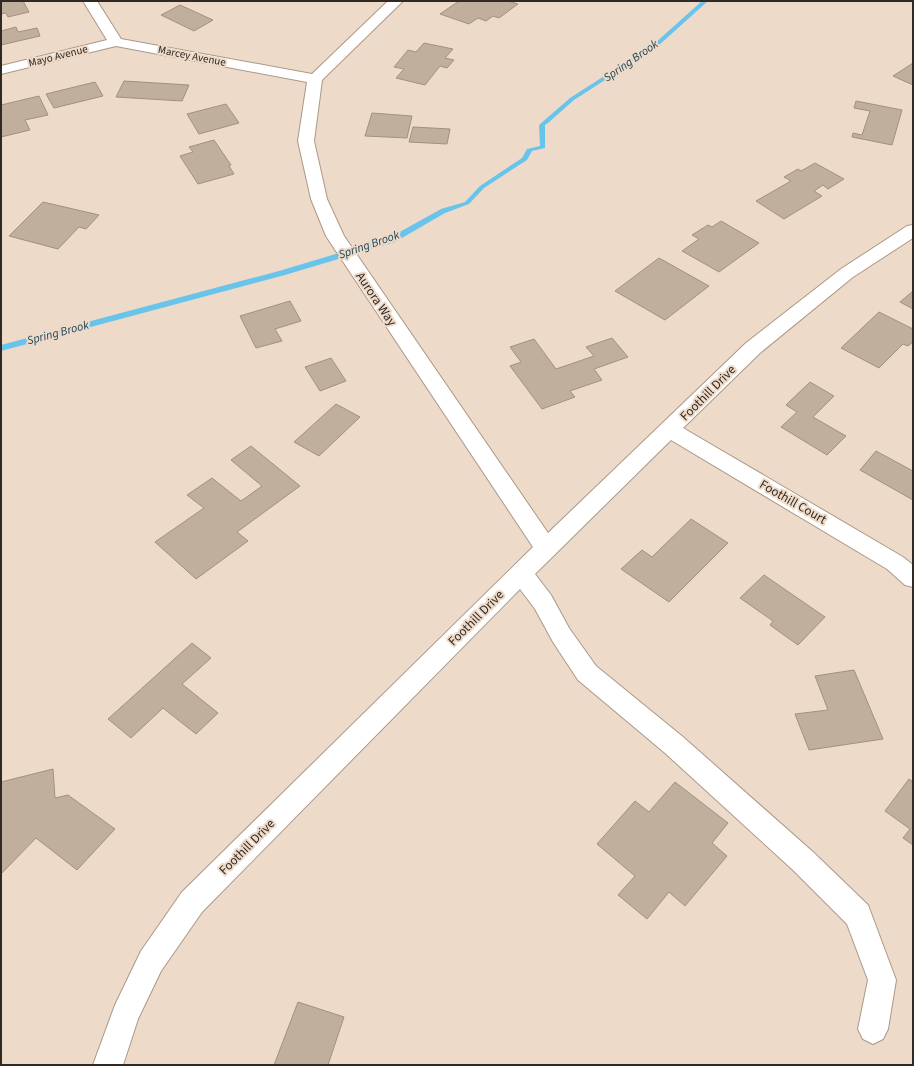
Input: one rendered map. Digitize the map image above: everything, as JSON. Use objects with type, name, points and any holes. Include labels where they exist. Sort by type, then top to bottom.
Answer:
[{"type":"street","points":[[90,1],[116,42]]},
{"type":"street","points":[[315,79],[396,1]]},
{"type":"street","name":"Mayo Avenue","points":[[1,70],[116,42]]},
{"type":"street","name":"Marcey Avenue","points":[[116,42],[315,79]]},
{"type":"street","name":"Aurora Way","points":[[315,79],[306,141],[317,192],[324,213],[335,236],[357,272],[546,548]]},
{"type":"street","name":"Foothill Drive","points":[[108,1065],[125,1015],[151,961],[192,902],[546,548],[670,430],[753,348],[847,273],[913,230]]},
{"type":"street","name":"Foothill Court","points":[[670,430],[895,563],[913,578]]},
{"type":"street","points":[[521,573],[543,602],[561,635],[587,673],[674,745],[732,799],[803,861],[858,915],[882,980],[873,1029]]},
{"type":"building","points":[[1,1],[23,1],[29,12],[8,17],[6,13],[1,14]]},
{"type":"building","points":[[459,1],[508,1],[518,4],[499,18],[493,16],[486,21],[478,18],[469,24],[440,14]]},
{"type":"building","points":[[180,5],[213,20],[194,31],[161,15]]},
{"type":"building","points":[[16,27],[18,32],[37,28],[40,36],[1,45],[1,31]]},
{"type":"building","points":[[424,43],[453,49],[445,58],[454,60],[447,68],[440,66],[425,85],[396,78],[404,69],[394,67],[408,50],[416,52]]},
{"type":"building","points":[[913,63],[913,85],[893,76]]},
{"type":"building","points":[[124,81],[189,85],[182,101],[116,97]]},
{"type":"building","points":[[95,82],[103,96],[54,108],[46,94]]},
{"type":"building","points":[[39,96],[48,115],[25,120],[30,130],[1,137],[1,105]]},
{"type":"building","points":[[856,101],[902,110],[892,145],[852,137],[853,133],[862,135],[870,111],[854,108]]},
{"type":"building","points":[[226,104],[239,123],[199,134],[187,114]]},
{"type":"building","points":[[372,113],[412,116],[407,138],[365,136]]},
{"type":"building","points":[[413,127],[450,129],[447,144],[409,142]]},
{"type":"building","points":[[214,140],[231,165],[229,166],[234,174],[198,184],[180,156],[193,152],[189,147]]},
{"type":"building","points":[[815,163],[844,179],[828,189],[823,185],[814,191],[822,196],[784,219],[756,201],[791,181],[784,177],[798,169],[801,171]]},
{"type":"building","points":[[43,202],[99,215],[86,229],[79,227],[58,249],[9,236]]},
{"type":"building","points":[[721,221],[759,243],[719,272],[682,251],[699,239],[692,235],[708,225],[712,227]]},
{"type":"building","points":[[659,258],[709,286],[665,320],[615,291]]},
{"type":"building","points":[[913,291],[913,309],[900,302]]},
{"type":"building","points":[[290,301],[301,321],[275,329],[282,341],[256,348],[240,316]]},
{"type":"building","points":[[879,312],[913,329],[913,342],[908,346],[903,344],[879,368],[841,348]]},
{"type":"building","points":[[612,338],[628,357],[594,369],[602,380],[570,391],[575,397],[542,409],[510,366],[521,362],[510,347],[534,339],[556,369],[594,356],[586,347]]},
{"type":"building","points":[[331,358],[346,381],[320,391],[305,367]]},
{"type":"building","points":[[810,382],[834,396],[813,417],[846,436],[827,455],[781,427],[797,412],[786,405]]},
{"type":"building","points":[[336,404],[360,417],[319,456],[294,442]]},
{"type":"building","points":[[251,446],[300,486],[237,532],[248,541],[196,579],[155,542],[204,508],[187,495],[212,478],[241,501],[262,486],[231,460]]},
{"type":"building","points":[[876,451],[913,471],[913,500],[860,470]]},
{"type":"building","points":[[691,519],[728,543],[669,602],[621,569],[642,550],[652,557]]},
{"type":"building","points":[[764,575],[825,617],[798,645],[770,625],[773,621],[740,598]]},
{"type":"building","points":[[192,643],[211,658],[182,684],[218,713],[196,734],[163,708],[131,738],[108,719]]},
{"type":"building","points":[[854,670],[883,739],[809,750],[795,714],[828,710],[815,676]]},
{"type":"building","points":[[53,769],[55,798],[68,795],[115,829],[77,870],[36,838],[1,874],[1,782]]},
{"type":"building","points":[[909,779],[913,782],[913,845],[903,838],[910,829],[885,811]]},
{"type":"building","points":[[675,782],[728,823],[712,843],[727,856],[685,906],[669,892],[647,919],[618,895],[635,876],[597,844],[635,801],[649,812]]},
{"type":"building","points":[[298,1002],[344,1017],[328,1065],[274,1065]]},
{"type":"waterway","name":"Spring Brook","points":[[1,348],[282,273],[392,240],[443,211],[467,203],[482,187],[525,159],[529,150],[543,147],[542,125],[572,99],[656,45],[705,1]]}]
